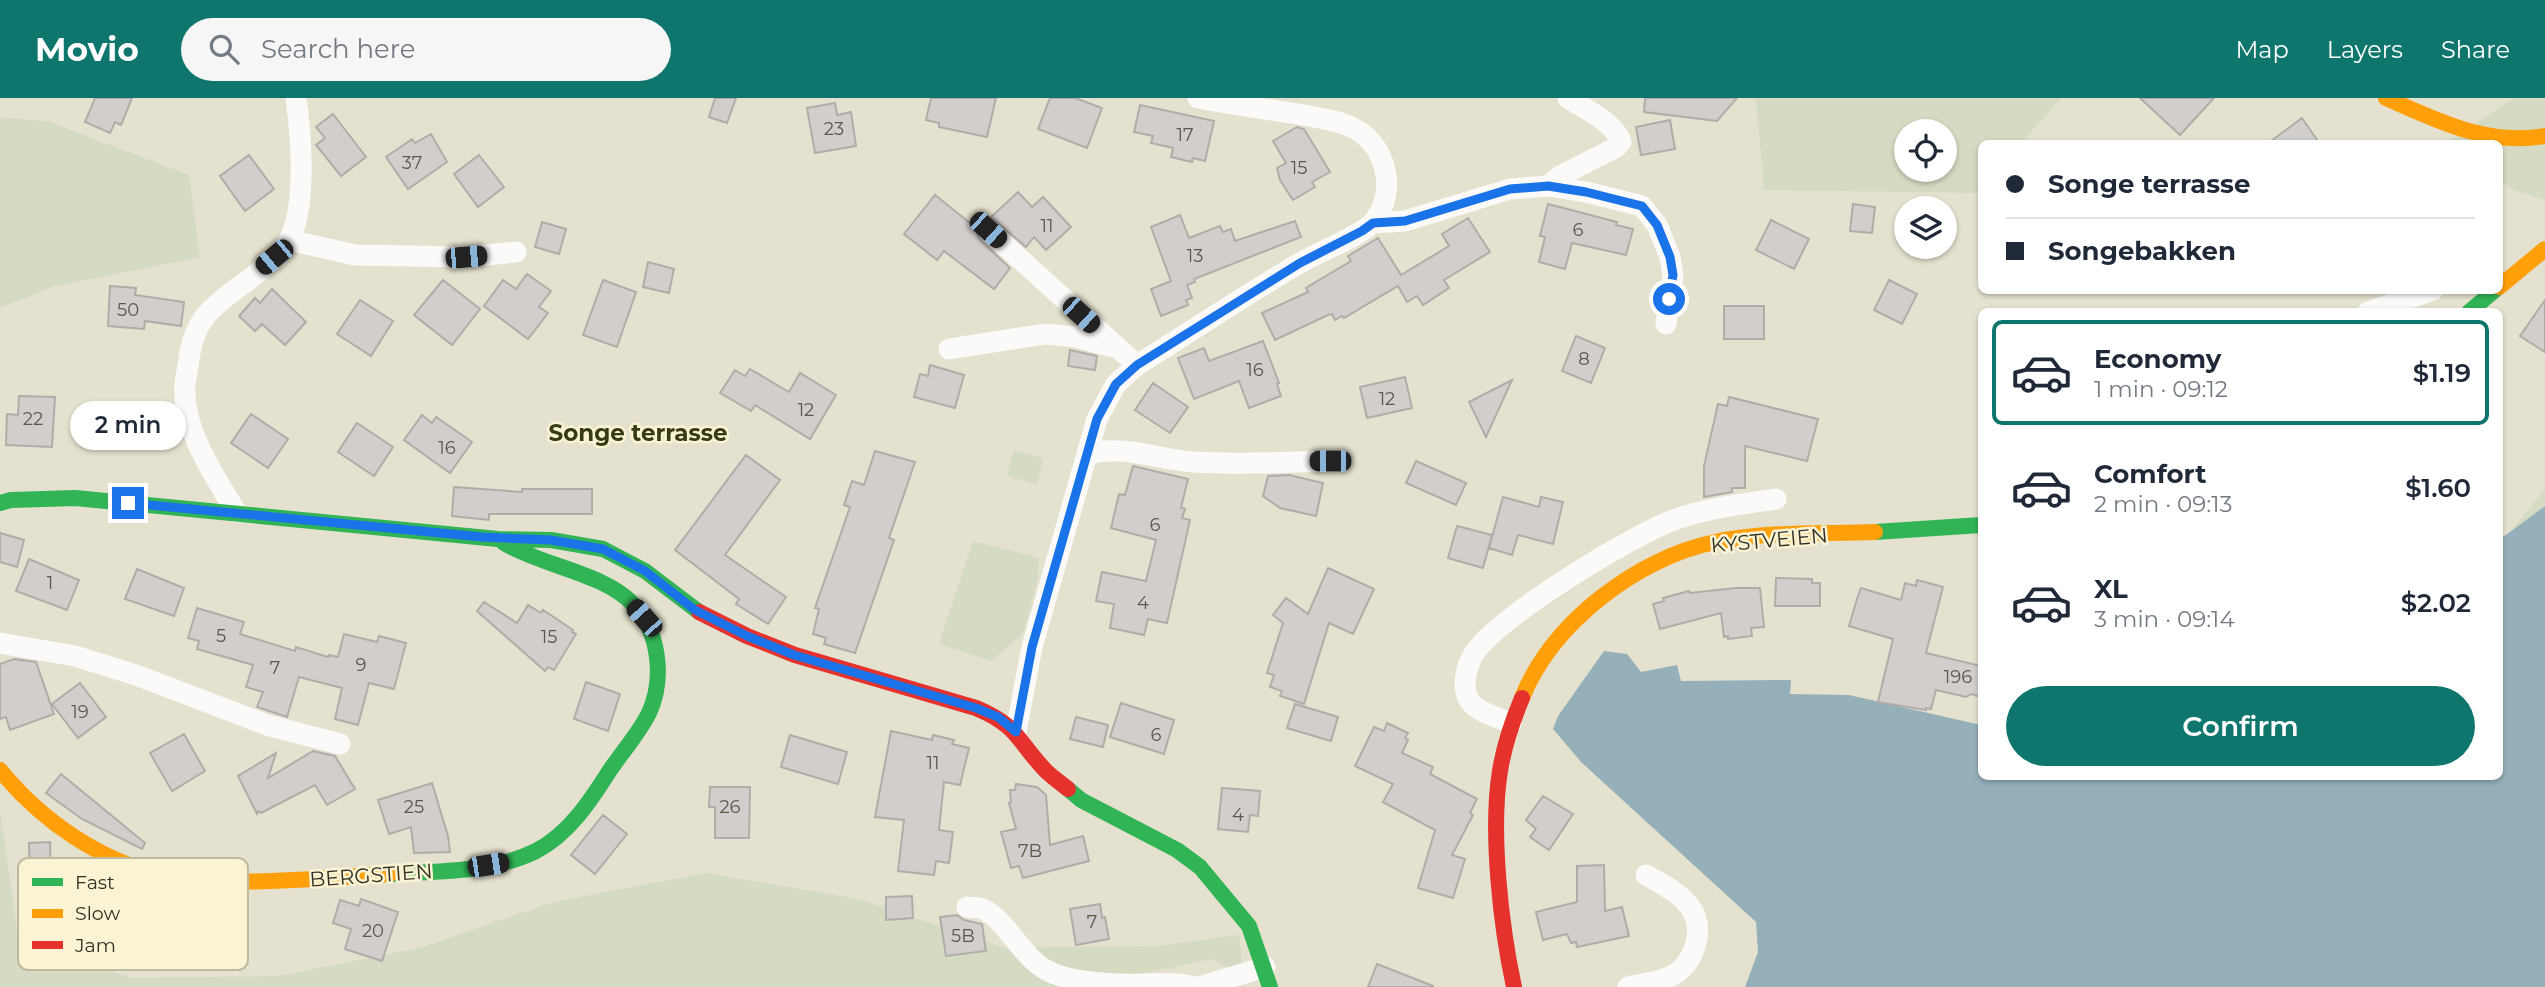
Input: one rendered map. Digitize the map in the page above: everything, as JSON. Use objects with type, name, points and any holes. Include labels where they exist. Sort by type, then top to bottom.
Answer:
[{"type":"street","points":[[236,512],[198,443],[187,411],[185,386],[192,341],[209,312],[274,257],[289,240],[296,222],[303,149],[296,98]]},
{"type":"street","points":[[1016,732],[1032,647],[1097,419],[1116,384],[1137,365],[1300,263],[1362,231],[1373,223],[1381,211],[1387,190],[1385,167],[1368,137],[1353,127],[1338,122],[1198,98]]},
{"type":"street","points":[[1548,186],[1560,176],[1615,148],[1621,142],[1618,133],[1567,98]]},
{"type":"street","points":[[2386,98],[2457,128],[2492,138],[2533,140],[2545,136]]},
{"type":"street","points":[[1373,223],[1405,221],[1510,189],[1548,186],[1642,206],[1657,225],[1670,257],[1673,275],[1666,324]]},
{"type":"street","points":[[988,230],[1137,365]]},
{"type":"street","points":[[289,240],[355,255],[466,257],[516,252]]},
{"type":"street","points":[[2503,284],[2545,249]]},
{"type":"street","points":[[2380,308],[2421,294]]},
{"type":"street","points":[[2474,308],[2491,294]]},
{"type":"street","points":[[948,349],[1045,334],[1076,337],[1118,349]]},
{"type":"street","points":[[1087,454],[1121,450],[1192,463],[1330,461]]},
{"type":"street","points":[[0,503],[11,500],[75,499],[236,512],[498,539],[551,540],[603,549],[645,571],[695,610],[747,636],[794,655],[976,708],[998,717],[1016,732],[1046,771],[1081,800],[1177,850],[1200,867],[1249,926],[1267,977],[1197,987],[1181,983],[1136,984],[1069,979],[1048,971],[1031,959],[996,919],[983,909],[967,907]]},
{"type":"street","name":"KYSTVEIEN","points":[[1511,723],[1480,710],[1467,698],[1465,683],[1471,658],[1491,635],[1532,602],[1641,534],[1699,513],[1776,499]]},
{"type":"street","name":"KYSTVEIEN","points":[[1514,987],[1507,958],[1498,878],[1496,802],[1500,768],[1511,723],[1536,670],[1576,618],[1616,584],[1651,564],[1712,543],[1749,537],[1978,525]]},
{"type":"street","name":"BERGSTIEN","points":[[248,880],[293,880],[454,869],[509,862],[546,845],[591,797],[644,721],[653,703],[657,685],[654,639],[644,618],[622,594],[600,580],[520,555],[498,539]]},
{"type":"street","points":[[0,643],[75,656],[136,675],[267,725],[340,744]]},
{"type":"street","name":"BERGSTIEN","points":[[0,769],[7,780],[55,823],[116,858]]},
{"type":"street","points":[[1628,987],[1675,975],[1693,955],[1699,931],[1696,915],[1675,890],[1646,875]]},
{"type":"street","name":"KYSTVEIEN","points":[[1503,912],[1528,974]]},
{"type":"green space","points":[[1756,98],[2061,98],[2024,140],[1978,140],[1978,191],[1764,190]]},
{"type":"green space","points":[[2514,98],[2545,98],[2545,200],[2511,189],[2503,183],[2503,140],[2451,140]]},
{"type":"green space","points":[[0,117],[49,122],[189,175],[200,257],[55,286],[0,308]]},
{"type":"green space","points":[[1014,451],[1044,458],[1036,485],[1007,475]]},
{"type":"green space","points":[[2545,489],[2545,506],[2509,533]]},
{"type":"green space","points":[[973,541],[1039,558],[1037,582],[1023,633],[992,661],[939,644]]},
{"type":"green space","points":[[0,810],[18,937],[18,970],[109,970],[131,978],[279,976],[423,947],[553,902],[706,873],[858,899],[1005,948],[1158,946],[1239,935],[1243,975],[1212,959],[1080,987],[0,987]]},
{"type":"water","points":[[2545,506],[2545,987],[1745,987],[1758,952],[1756,922],[1581,762],[1553,729],[1558,716],[1604,651],[1627,654],[1641,672],[1677,665],[1681,681],[1791,680],[1790,694],[1849,695],[1978,724],[1978,780],[2503,780],[2503,537]]},
{"type":"building","points":[[95,98],[132,98],[121,125],[115,122],[110,133],[85,122]]},
{"type":"building","points":[[715,98],[736,98],[727,123],[709,117]]},
{"type":"building","points":[[931,98],[996,98],[987,137],[939,127],[939,123],[926,120]]},
{"type":"building","points":[[1050,98],[1075,98],[1102,108],[1087,148],[1038,129]]},
{"type":"building","points":[[1645,98],[1737,98],[1717,121],[1644,112]]},
{"type":"building","points":[[2140,98],[2214,98],[2180,135]]},
{"type":"building","points":[[835,103],[837,115],[851,112],[856,146],[815,153],[807,108]]},
{"type":"building","points":[[1140,105],[1214,121],[1205,161],[1193,158],[1192,162],[1171,157],[1173,148],[1151,143],[1153,136],[1134,132]]},
{"type":"building","points":[[333,114],[366,157],[341,176],[316,145],[325,138],[316,127]]},
{"type":"building","points":[[2302,118],[2317,140],[2272,140]]},
{"type":"building","points":[[1670,120],[1675,149],[1641,155],[1636,127]]},
{"type":"building","points":[[1297,127],[1304,129],[1330,172],[1312,182],[1315,187],[1293,200],[1280,180],[1277,168],[1286,163],[1273,141]]},
{"type":"building","points":[[431,134],[447,162],[408,189],[386,157],[412,139],[415,143]]},
{"type":"building","points":[[249,155],[274,189],[245,211],[220,176]]},
{"type":"building","points":[[479,155],[504,187],[478,207],[454,174]]},
{"type":"building","points":[[1018,192],[1032,207],[1043,197],[1071,227],[1046,250],[1034,237],[1026,247],[991,217]]},
{"type":"building","points":[[935,195],[975,227],[979,239],[1010,268],[994,289],[944,251],[937,260],[904,234]]},
{"type":"building","points":[[1548,204],[1617,222],[1616,225],[1633,229],[1626,255],[1572,243],[1565,269],[1539,262],[1545,237],[1540,236]]},
{"type":"building","points":[[1853,204],[1875,207],[1872,233],[1850,231]]},
{"type":"building","points":[[1180,215],[1189,238],[1220,226],[1223,232],[1231,229],[1235,241],[1295,221],[1301,237],[1194,279],[1195,282],[1187,285],[1192,298],[1186,300],[1188,305],[1161,316],[1151,289],[1171,281],[1151,227]]},
{"type":"building","points":[[1468,218],[1490,252],[1444,280],[1449,288],[1423,305],[1417,296],[1407,302],[1398,286],[1344,318],[1342,316],[1335,320],[1332,314],[1328,315],[1275,340],[1262,313],[1308,292],[1306,288],[1351,261],[1348,256],[1378,238],[1401,275],[1449,246],[1442,234]]},
{"type":"building","points":[[1771,220],[1809,239],[1794,269],[1756,250]]},
{"type":"building","points":[[542,222],[566,229],[559,254],[535,247]]},
{"type":"building","points":[[648,262],[674,269],[669,293],[643,287]]},
{"type":"building","points":[[527,274],[551,291],[539,307],[548,313],[528,339],[484,306],[503,280],[516,289]]},
{"type":"building","points":[[443,280],[480,309],[452,345],[414,315]]},
{"type":"building","points":[[603,280],[636,292],[617,347],[583,335]]},
{"type":"building","points":[[1889,280],[1917,294],[1902,324],[1874,310]]},
{"type":"building","points":[[110,286],[136,288],[135,295],[184,302],[181,326],[145,321],[144,329],[108,326]]},
{"type":"building","points":[[272,289],[306,322],[285,345],[262,324],[255,331],[239,316],[255,298],[260,303]]},
{"type":"building","points":[[360,300],[393,321],[371,356],[337,334]]},
{"type":"building","points":[[2545,300],[2545,352],[2520,336]]},
{"type":"building","points":[[1724,306],[1764,306],[1764,339],[1724,339]]},
{"type":"building","points":[[1576,336],[1605,348],[1591,383],[1562,371]]},
{"type":"building","points":[[1263,341],[1279,383],[1277,384],[1281,396],[1249,408],[1239,381],[1194,399],[1178,358],[1204,348],[1209,361]]},
{"type":"building","points":[[1070,350],[1097,356],[1095,370],[1068,366]]},
{"type":"building","points":[[930,365],[964,375],[955,408],[914,397],[920,374],[928,376]]},
{"type":"building","points":[[750,369],[789,392],[800,373],[836,395],[810,439],[755,405],[751,411],[720,393],[735,370],[745,376]]},
{"type":"building","points":[[1405,377],[1412,408],[1367,418],[1360,387]]},
{"type":"building","points":[[1512,380],[1486,437],[1469,402]]},
{"type":"building","points":[[1153,383],[1188,407],[1170,433],[1135,410]]},
{"type":"building","points":[[19,396],[55,397],[52,447],[6,445],[7,414],[18,415]]},
{"type":"building","points":[[1729,397],[1818,419],[1807,461],[1745,446],[1745,488],[1732,488],[1732,492],[1704,497],[1704,466],[1718,404],[1727,406]]},
{"type":"building","points":[[251,414],[288,439],[268,468],[231,443]]},
{"type":"building","points":[[422,415],[432,423],[436,417],[472,442],[450,473],[404,440]]},
{"type":"building","points":[[357,423],[393,447],[374,476],[338,452]]},
{"type":"building","points":[[875,451],[915,462],[889,538],[894,540],[855,653],[824,644],[826,638],[813,634],[819,609],[815,608],[850,507],[844,505],[852,481],[864,485]]},
{"type":"building","points":[[746,455],[780,480],[725,555],[786,597],[768,624],[736,604],[739,599],[675,550]]},
{"type":"building","points":[[1416,461],[1466,483],[1456,505],[1406,483]]},
{"type":"building","points":[[1133,466],[1188,479],[1181,508],[1185,509],[1182,518],[1190,520],[1167,623],[1148,619],[1144,635],[1110,628],[1114,604],[1096,601],[1102,572],[1146,581],[1156,540],[1111,528],[1119,494],[1125,495]]},
{"type":"building","points":[[1289,475],[1323,483],[1316,516],[1280,508],[1263,496],[1268,476]]},
{"type":"building","points":[[454,487],[522,492],[522,489],[592,489],[592,514],[489,514],[489,520],[452,516]]},
{"type":"building","points":[[1503,497],[1539,507],[1541,497],[1563,502],[1553,544],[1518,535],[1512,555],[1489,548]]},
{"type":"building","points":[[1457,526],[1492,535],[1483,568],[1448,558]]},
{"type":"building","points":[[0,533],[24,540],[17,567],[0,562]]},
{"type":"building","points":[[29,559],[79,580],[67,610],[16,591]]},
{"type":"building","points":[[1328,568],[1374,589],[1353,634],[1329,623],[1304,704],[1280,696],[1282,691],[1270,687],[1274,675],[1267,673],[1283,623],[1273,615],[1286,598],[1308,614]]},
{"type":"building","points":[[137,569],[184,588],[174,616],[125,599]]},
{"type":"building","points":[[1776,578],[1812,579],[1812,583],[1820,583],[1820,606],[1775,606]]},
{"type":"building","points":[[1917,580],[1943,587],[1926,653],[1978,665],[1978,696],[1971,694],[1966,697],[1936,690],[1931,709],[1926,710],[1878,702],[1893,639],[1849,626],[1857,599],[1861,588],[1901,600],[1905,583],[1916,586]]},
{"type":"building","points":[[1760,588],[1764,627],[1751,628],[1752,636],[1728,639],[1728,636],[1724,637],[1721,613],[1660,629],[1653,604],[1664,601],[1663,598],[1689,591]]},
{"type":"building","points":[[484,602],[517,623],[528,605],[541,613],[543,610],[573,630],[576,634],[554,670],[548,667],[545,671],[477,611]]},
{"type":"building","points":[[197,608],[244,622],[240,634],[295,651],[296,647],[328,657],[338,657],[344,634],[377,642],[379,636],[406,643],[394,689],[369,683],[358,725],[335,719],[342,688],[299,677],[287,717],[257,707],[263,692],[246,687],[253,665],[197,649],[199,641],[188,638]]},
{"type":"building","points":[[14,659],[36,662],[54,714],[10,730],[6,717],[0,719],[0,664]]},
{"type":"building","points":[[586,682],[620,694],[608,731],[574,719]]},
{"type":"building","points":[[80,683],[106,717],[78,738],[52,704]]},
{"type":"building","points":[[1121,703],[1174,720],[1164,754],[1110,737]]},
{"type":"building","points":[[1295,704],[1338,717],[1331,741],[1287,728]]},
{"type":"building","points":[[1076,717],[1108,725],[1103,747],[1070,739]]},
{"type":"building","points":[[1387,723],[1408,733],[1402,753],[1433,767],[1430,774],[1477,799],[1470,813],[1473,815],[1452,855],[1465,859],[1453,898],[1418,888],[1435,830],[1383,802],[1393,784],[1355,766],[1374,727],[1384,731]]},
{"type":"building","points":[[891,731],[932,740],[933,735],[954,740],[952,744],[969,748],[960,785],[944,782],[939,830],[953,832],[949,863],[936,861],[934,875],[898,871],[904,820],[875,817]]},
{"type":"building","points":[[184,734],[205,771],[172,791],[150,753]]},
{"type":"building","points":[[790,735],[847,752],[838,784],[781,767]]},
{"type":"building","points":[[313,751],[335,756],[355,789],[327,805],[315,785],[261,813],[258,811],[257,814],[238,776],[276,753],[268,778]]},
{"type":"building","points":[[61,774],[145,843],[142,849],[82,819],[46,793]]},
{"type":"building","points":[[432,783],[448,836],[450,852],[414,853],[411,827],[389,834],[378,800]]},
{"type":"building","points":[[1016,784],[1037,787],[1046,795],[1050,845],[1083,836],[1089,861],[1023,878],[1019,866],[1011,868],[1001,832],[1016,829],[1009,803],[1010,790],[1015,790]]},
{"type":"building","points":[[710,787],[750,787],[749,838],[715,838],[715,807],[709,807]]},
{"type":"building","points":[[1222,788],[1260,791],[1258,816],[1250,815],[1248,832],[1218,829]]},
{"type":"building","points":[[1543,796],[1573,814],[1549,850],[1530,837],[1536,829],[1526,820]]},
{"type":"building","points":[[603,815],[627,834],[595,874],[571,855]]},
{"type":"building","points":[[50,842],[50,858],[29,858],[29,843]]},
{"type":"building","points":[[1604,865],[1605,911],[1622,907],[1629,936],[1577,947],[1576,942],[1571,943],[1567,934],[1543,940],[1536,912],[1577,902],[1577,866]]},
{"type":"building","points":[[912,896],[913,918],[886,920],[886,897]]},
{"type":"building","points":[[361,899],[398,912],[382,961],[345,949],[351,929],[333,923],[340,900],[359,906]]},
{"type":"building","points":[[1100,904],[1109,939],[1076,945],[1070,909]]},
{"type":"building","points":[[957,915],[964,920],[982,924],[986,951],[946,956],[940,917]]},
{"type":"building","points":[[1377,964],[1433,986],[1433,987],[1368,987]]},
{"type":"traffic: fast","points":[[2474,308],[2490,294]]},
{"type":"traffic: fast","points":[[0,503],[11,500],[75,498],[498,539],[551,540],[603,549],[645,571],[699,612]]},
{"type":"traffic: fast","points":[[1875,532],[1978,525]]},
{"type":"traffic: fast","points":[[390,874],[483,867],[519,858],[548,844],[569,826],[587,804],[641,728],[654,699],[658,670],[654,641],[642,615],[633,604],[606,585],[504,543]]},
{"type":"traffic: fast","points":[[1068,789],[1081,800],[1177,850],[1200,867],[1249,926],[1270,987]]},
{"type":"traffic: slow","points":[[2386,98],[2444,123],[2483,134],[2503,138],[2545,136]]},
{"type":"traffic: slow","points":[[2503,284],[2545,249]]},
{"type":"traffic: slow","points":[[1522,698],[1536,670],[1554,644],[1576,620],[1600,598],[1656,563],[1686,550],[1735,538],[1875,532]]},
{"type":"traffic: slow","points":[[0,770],[53,822],[114,858]]},
{"type":"traffic: slow","points":[[248,881],[390,874]]},
{"type":"traffic: jam","points":[[699,612],[747,636],[795,655],[976,708],[1009,728],[1046,771],[1068,789]]},
{"type":"traffic: jam","points":[[1514,987],[1501,908],[1496,822],[1502,761],[1522,698]]},
{"type":"district","name":"Songe terrasse","points":[[638,433]]},
{"type":"route","points":[[128,503],[498,539],[551,540],[603,549],[645,571],[695,610],[747,636],[794,655],[976,708],[998,717],[1016,732],[1032,647],[1097,419],[1116,384],[1137,365],[1300,263],[1373,223],[1405,221],[1510,189],[1548,186],[1642,206],[1657,225],[1670,257],[1673,275],[1669,299]]}]
